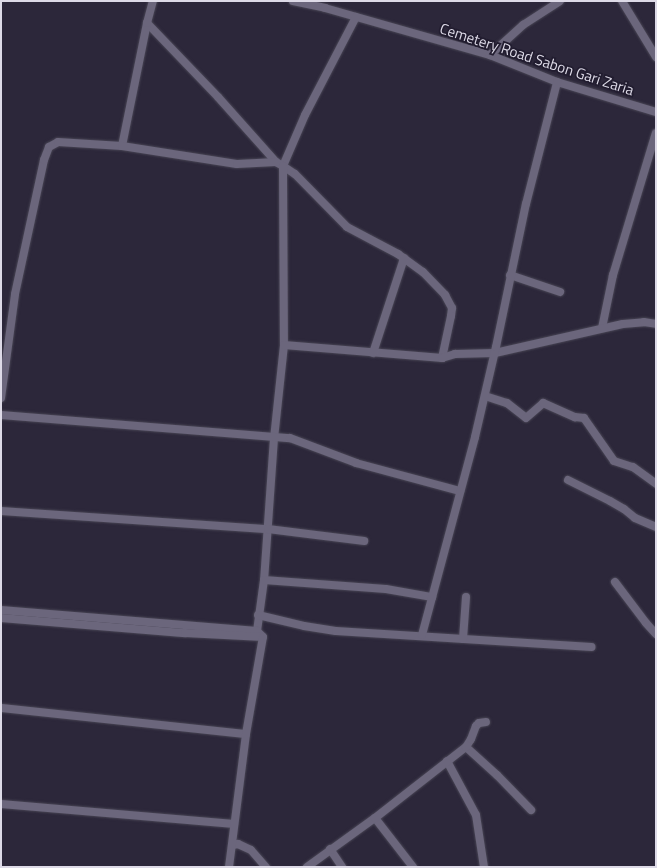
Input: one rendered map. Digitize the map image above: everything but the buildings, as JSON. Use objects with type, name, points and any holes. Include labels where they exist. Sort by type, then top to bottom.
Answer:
[{"type":"street","points":[[122,146],[147,23],[153,1]]},
{"type":"street","name":"Cemetery Road Sabon Gari Zaria","points":[[294,1],[325,8],[490,55],[557,82],[656,112]]},
{"type":"street","points":[[622,1],[656,57]]},
{"type":"street","points":[[490,55],[509,36],[556,2]]},
{"type":"street","points":[[256,631],[264,580],[274,438],[284,344],[279,164],[356,17]]},
{"type":"street","points":[[147,23],[218,96],[279,164],[294,174],[347,227],[404,258],[423,272],[445,295],[450,302],[451,316],[442,358]]},
{"type":"street","points":[[422,635],[485,396],[526,204],[557,82]]},
{"type":"street","points":[[602,328],[613,275],[656,134]]},
{"type":"street","points":[[1,398],[15,294],[44,160],[49,147],[58,142],[122,146],[237,164],[279,164]]},
{"type":"street","points":[[373,353],[404,258]]},
{"type":"street","points":[[510,275],[560,292]]},
{"type":"street","points":[[284,344],[442,358],[455,354],[495,353],[602,328],[644,322],[656,324]]},
{"type":"street","points":[[485,396],[507,403],[526,418],[543,403],[575,416],[584,418],[614,461],[633,467],[655,480]]},
{"type":"street","points":[[1,415],[274,438],[290,438],[356,463],[460,491]]},
{"type":"street","points":[[568,480],[610,501],[635,518],[656,527]]},
{"type":"street","points":[[1,511],[268,529],[364,541]]},
{"type":"street","points":[[264,580],[386,589],[432,597]]},
{"type":"street","points":[[615,582],[656,634]]},
{"type":"street","points":[[463,639],[466,597]]},
{"type":"street","points":[[1,610],[256,631],[263,637]]},
{"type":"street","points":[[258,616],[336,631],[422,635],[591,647]]},
{"type":"street","points":[[1,618],[185,633],[263,637]]},
{"type":"street","points":[[229,867],[246,734],[263,637]]},
{"type":"street","points":[[1,708],[246,734]]},
{"type":"street","points":[[307,867],[375,818],[446,761],[466,747],[471,740],[476,726],[479,723],[486,722]]},
{"type":"street","points":[[466,747],[531,810]]},
{"type":"street","points":[[446,761],[476,816],[484,867]]},
{"type":"street","points":[[1,804],[234,824]]},
{"type":"street","points":[[375,818],[413,867]]},
{"type":"street","points":[[233,845],[238,844],[251,850],[266,867]]},
{"type":"street","points":[[330,849],[342,867]]}]
